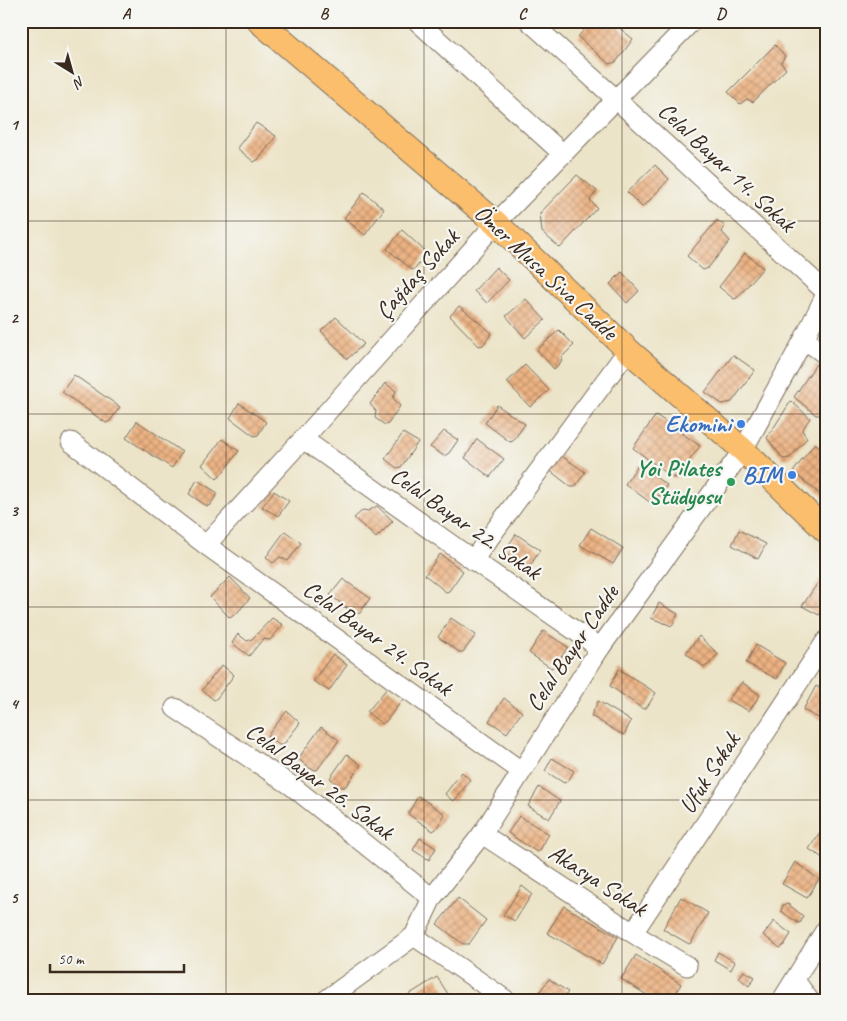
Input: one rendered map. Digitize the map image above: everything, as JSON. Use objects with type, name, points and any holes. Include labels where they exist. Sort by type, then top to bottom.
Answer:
[{"type":"main road","name":"Ömer Musa Siva Cadde","points":[[259,21],[496,223],[628,350],[743,450],[826,532]]},
{"type":"street","points":[[418,21],[563,154]]},
{"type":"street","name":"Celal Bayar 14. Sokak","points":[[529,21],[826,293]]},
{"type":"street","name":"Çağdaş Sokak","points":[[206,545],[496,223],[692,21]]},
{"type":"street","name":"Celal Bayar Cadde","points":[[326,1000],[414,936],[432,898],[482,834],[600,648],[743,450],[804,339],[826,293]]},
{"type":"street","points":[[804,339],[826,355]]},
{"type":"street","points":[[474,560],[628,350]]},
{"type":"street","name":"Celal Bayar 22. Sokak","points":[[303,438],[600,648]]},
{"type":"street","name":"Celal Bayar 24. Sokak","points":[[71,442],[206,545],[521,772]]},
{"type":"street","name":"Ufuk Sokak","points":[[633,933],[826,641]]},
{"type":"street","name":"Celal Bayar 26. Sokak","points":[[175,708],[292,786],[432,898]]},
{"type":"street","name":"Akasya Sokak","points":[[482,834],[687,966]]},
{"type":"street","points":[[782,1000],[826,930]]},
{"type":"street","points":[[414,936],[506,1000]]},
{"type":"street","points":[[795,980],[809,1000]]},
{"type":"building","points":[[591,21],[611,21],[633,39],[616,62],[609,64],[578,37]]},
{"type":"building","points":[[775,45],[785,56],[781,63],[786,69],[753,102],[747,99],[740,104],[728,92]]},
{"type":"building","points":[[256,123],[276,136],[259,159],[254,162],[237,148]]},
{"type":"building","points":[[655,165],[669,179],[642,207],[627,192]]},
{"type":"building","points":[[577,175],[597,191],[590,200],[597,208],[560,248],[542,232],[540,213]]},
{"type":"building","points":[[364,192],[384,209],[365,235],[344,218]]},
{"type":"building","points":[[717,220],[725,226],[722,232],[730,241],[708,268],[703,270],[687,256]]},
{"type":"building","points":[[402,230],[427,253],[416,268],[412,270],[387,249]]},
{"type":"building","points":[[745,253],[763,268],[737,298],[734,299],[719,287]]},
{"type":"building","points":[[496,267],[509,280],[487,303],[474,291]]},
{"type":"building","points":[[622,272],[639,291],[627,303],[610,284]]},
{"type":"building","points":[[526,299],[545,320],[525,338],[506,316]]},
{"type":"building","points":[[459,306],[492,333],[483,345],[479,346],[450,316]]},
{"type":"building","points":[[336,317],[364,344],[347,359],[321,331]]},
{"type":"building","points":[[559,330],[574,345],[562,357],[561,362],[554,369],[537,350]]},
{"type":"building","points":[[733,355],[755,370],[732,402],[722,404],[705,392]]},
{"type":"building","points":[[816,364],[826,371],[826,409],[821,415],[816,415],[794,397]]},
{"type":"building","points":[[525,365],[549,390],[530,407],[507,382]]},
{"type":"building","points":[[74,375],[120,407],[110,421],[106,423],[62,392]]},
{"type":"building","points":[[385,383],[396,391],[393,398],[400,406],[388,424],[385,425],[375,418],[376,411],[370,404]]},
{"type":"building","points":[[791,401],[810,418],[802,430],[807,438],[790,458],[783,459],[767,438]]},
{"type":"building","points":[[239,403],[266,422],[258,435],[254,436],[230,418]]},
{"type":"building","points":[[497,405],[525,424],[513,441],[510,442],[485,423]]},
{"type":"building","points":[[656,415],[700,446],[677,477],[673,478],[633,448]]},
{"type":"building","points":[[137,421],[182,452],[172,468],[126,438]]},
{"type":"building","points":[[444,431],[458,440],[449,453],[444,456],[430,447]]},
{"type":"building","points":[[403,433],[418,442],[401,467],[397,468],[385,459]]},
{"type":"building","points":[[222,439],[239,451],[217,479],[202,465]]},
{"type":"building","points":[[477,439],[504,459],[490,477],[465,458]]},
{"type":"building","points":[[815,443],[826,452],[826,499],[793,472]]},
{"type":"building","points":[[559,454],[585,472],[575,487],[571,487],[548,469]]},
{"type":"building","points":[[638,465],[667,485],[654,502],[651,503],[625,484]]},
{"type":"building","points":[[197,480],[218,493],[210,505],[207,506],[189,494]]},
{"type":"building","points":[[274,491],[289,501],[278,516],[262,507]]},
{"type":"building","points":[[377,506],[393,521],[376,538],[354,518],[363,510],[368,511]]},
{"type":"building","points":[[591,528],[623,548],[613,564],[580,545]]},
{"type":"building","points":[[739,530],[766,544],[758,559],[732,545]]},
{"type":"building","points":[[285,531],[301,543],[288,561],[280,557],[273,563],[266,557]]},
{"type":"building","points":[[516,534],[540,550],[529,568],[504,552]]},
{"type":"building","points":[[440,554],[463,571],[449,591],[446,592],[425,575]]},
{"type":"building","points":[[824,574],[826,575],[826,605],[819,615],[802,606]]},
{"type":"building","points":[[230,577],[250,598],[230,618],[210,597]]},
{"type":"building","points":[[343,579],[370,598],[360,613],[355,614],[330,595]]},
{"type":"building","points":[[659,603],[678,614],[672,626],[651,618]]},
{"type":"building","points":[[272,618],[283,625],[270,640],[263,639],[249,656],[232,643],[238,634],[247,641],[252,639]]},
{"type":"building","points":[[451,618],[476,635],[463,652],[459,652],[438,637]]},
{"type":"building","points":[[543,631],[568,647],[555,666],[551,668],[529,653]]},
{"type":"building","points":[[699,636],[718,654],[704,667],[686,653]]},
{"type":"building","points":[[756,645],[785,663],[777,679],[746,663]]},
{"type":"building","points":[[333,654],[347,665],[329,691],[313,681]]},
{"type":"building","points":[[222,665],[234,675],[214,700],[202,690]]},
{"type":"building","points":[[619,669],[656,693],[647,707],[643,709],[610,686]]},
{"type":"building","points":[[742,682],[760,695],[749,711],[728,700]]},
{"type":"building","points":[[816,686],[826,691],[826,722],[803,710]]},
{"type":"building","points":[[388,687],[404,698],[382,724],[367,712]]},
{"type":"building","points":[[504,698],[522,712],[507,733],[489,721]]},
{"type":"building","points":[[598,701],[631,721],[623,735],[591,716]]},
{"type":"building","points":[[287,711],[300,723],[283,745],[279,745],[267,736]]},
{"type":"building","points":[[321,727],[339,740],[317,770],[311,769],[298,759]]},
{"type":"building","points":[[347,754],[361,765],[345,787],[340,787],[330,778]]},
{"type":"building","points":[[552,758],[574,771],[568,781],[564,783],[545,771]]},
{"type":"building","points":[[462,772],[470,780],[453,801],[445,794]]},
{"type":"building","points":[[539,787],[560,801],[549,819],[528,806]]},
{"type":"building","points":[[418,796],[445,814],[433,831],[408,814]]},
{"type":"building","points":[[519,816],[549,834],[537,852],[508,833]]},
{"type":"building","points":[[820,832],[826,836],[826,860],[809,849]]},
{"type":"building","points":[[420,838],[436,848],[429,860],[413,850]]},
{"type":"building","points":[[795,862],[819,879],[807,898],[782,884]]},
{"type":"building","points":[[522,886],[532,894],[515,921],[503,915]]},
{"type":"building","points":[[681,897],[708,913],[689,944],[663,929]]},
{"type":"building","points":[[458,898],[486,920],[469,944],[463,944],[437,924]]},
{"type":"building","points":[[788,904],[803,916],[801,922],[798,923],[781,911],[783,905]]},
{"type":"building","points":[[564,906],[618,937],[602,964],[547,933]]},
{"type":"building","points":[[774,921],[791,934],[780,948],[763,935]]},
{"type":"building","points":[[718,952],[735,962],[731,970],[714,960]]},
{"type":"building","points":[[636,955],[681,984],[672,1000],[655,1000],[621,979]]},
{"type":"building","points":[[744,971],[755,977],[749,986],[739,978]]},
{"type":"building","points":[[437,977],[452,1000],[407,1000],[405,997]]},
{"type":"building","points":[[549,979],[568,992],[562,1000],[539,1000],[536,997]]},
{"type":"place","name":"Ekomini","points":[[741,424]]},
{"type":"place","name":"BIM","points":[[792,475]]},
{"type":"place","name":"Yoi Pilates Stüdyosu","points":[[731,482]]}]
